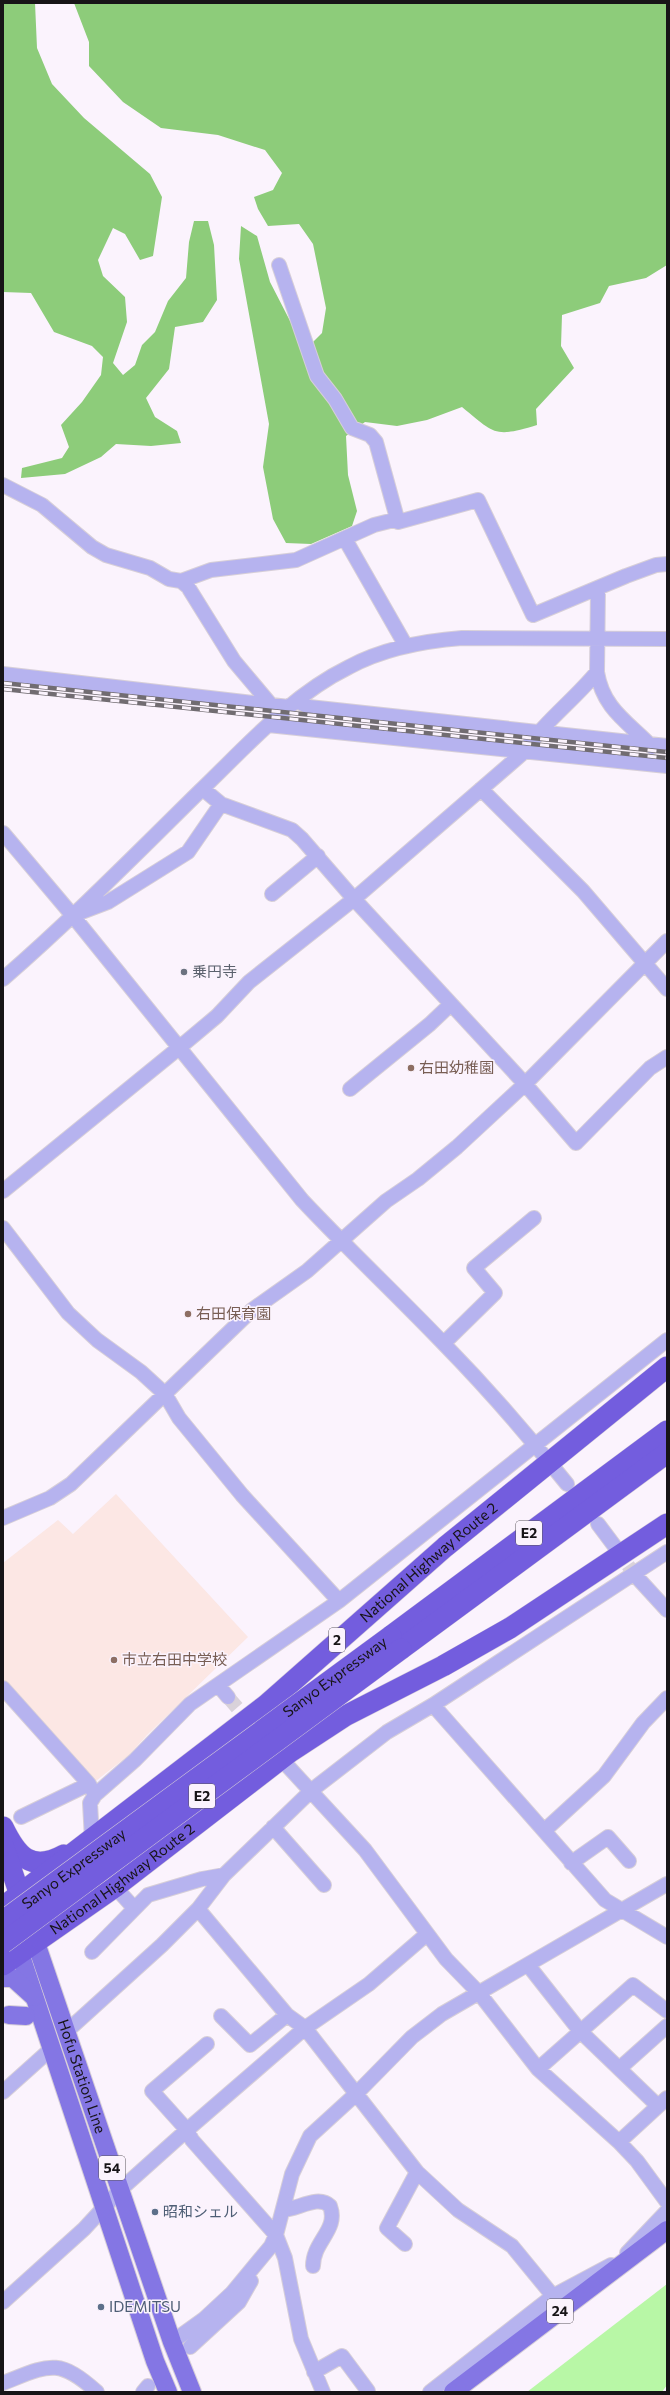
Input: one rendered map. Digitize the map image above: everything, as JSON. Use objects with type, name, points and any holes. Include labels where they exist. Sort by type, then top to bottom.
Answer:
[{"type":"highway","name":"National Highway Route 2","points":[[13,1895],[86,1843],[266,1705],[445,1547],[667,1367]]},
{"type":"highway","points":[[573,1443],[599,1431],[667,1381]]},
{"type":"highway","name":"Sanyo Expressway","points":[[20,1946],[396,1643],[667,1431]]},
{"type":"highway","name":"Sanyo Expressway","points":[[3,1922],[667,1453]]},
{"type":"highway","name":"National Highway Route 2","points":[[3,1964],[20,1946],[115,1887],[290,1752],[345,1716],[443,1666],[510,1628],[667,1524]]},
{"type":"highway","points":[[12,1822],[11,1843],[22,1858],[34,1863],[55,1860],[86,1843]]},
{"type":"highway","points":[[13,1895],[57,1893],[103,1878],[173,1843]]},
{"type":"highway","points":[[3,1845],[13,1895],[20,1946]]},
{"type":"highway","points":[[3,1911],[20,1946]]},
{"type":"main road","name":"Hofu Station Line","points":[[20,1946],[22,2012],[51,2049],[155,2361],[168,2392]]},
{"type":"main road","name":"Hofu Station Line","points":[[20,1946],[66,2032],[172,2342],[192,2392]]},
{"type":"main road","points":[[3,1978],[13,1978],[22,2012]]},
{"type":"main road","name":"24","points":[[453,2392],[622,2261],[667,2230]]},
{"type":"street","points":[[279,265],[317,376],[335,399],[352,428],[370,435],[376,442],[398,522],[478,500],[533,615],[656,565],[667,564]]},
{"type":"street","points":[[3,486],[42,505],[106,555],[150,568],[169,579],[181,582],[188,587],[234,661],[271,705]]},
{"type":"street","points":[[181,582],[211,570],[296,560],[374,525],[398,519]]},
{"type":"street","points":[[345,539],[406,646]]},
{"type":"street","points":[[598,588],[598,672],[606,700],[667,762]]},
{"type":"street","points":[[3,979],[73,916],[268,725],[293,704],[350,666],[384,652],[433,640],[462,638],[667,640]]},
{"type":"street","points":[[3,1191],[217,1016],[249,982],[354,899],[524,752],[537,733],[585,687],[598,672]]},
{"type":"street","points":[[3,674],[271,705],[293,704],[537,733],[667,746]]},
{"type":"street","points":[[268,725],[667,766]]},
{"type":"street","points":[[203,789],[221,804],[292,830],[318,856],[354,899],[525,1084],[576,1143],[650,1068],[667,1057]]},
{"type":"street","points":[[481,789],[583,891],[667,989]]},
{"type":"street","points":[[73,916],[108,902],[188,852],[221,804]]},
{"type":"street","points":[[3,833],[180,1047],[292,1188],[341,1242],[444,1343],[536,1445],[568,1484]]},
{"type":"street","points":[[272,894],[318,856]]},
{"type":"street","points":[[3,1518],[50,1498],[71,1484],[252,1310],[307,1271],[386,1201],[418,1179],[457,1147],[525,1084],[667,940]]},
{"type":"street","points":[[350,1089],[430,1024],[451,1004]]},
{"type":"street","points":[[444,1343],[495,1293],[474,1268],[534,1218]]},
{"type":"street","points":[[3,1228],[68,1313],[97,1340],[141,1372],[165,1394],[179,1418],[237,1489],[339,1601]]},
{"type":"street","points":[[12,1822],[92,1790],[135,1760],[190,1704],[339,1601],[667,1340]]},
{"type":"street","points":[[598,1524],[616,1548]]},
{"type":"street","points":[[66,2032],[162,1945],[198,1909],[224,1875],[312,1790],[387,1732],[433,1705],[667,1552]]},
{"type":"street","points":[[634,1574],[667,1610]]},
{"type":"street","points":[[218,1685],[228,1697]]},
{"type":"street","points":[[3,1688],[92,1790],[86,1843]]},
{"type":"street","points":[[545,1830],[604,1776],[643,1723],[667,1698]]},
{"type":"street","points":[[433,1705],[606,1900],[667,1937]]},
{"type":"street","points":[[284,1761],[365,1850],[426,1934],[446,1959],[479,1993],[538,2069],[619,2142],[637,2161],[667,2202]]},
{"type":"street","points":[[273,1827],[324,1885]]},
{"type":"street","points":[[572,1863],[608,1837],[629,1861]]},
{"type":"street","points":[[92,1952],[148,1895],[202,1879],[224,1875]]},
{"type":"street","points":[[172,2342],[204,2319],[232,2293],[260,2261],[271,2246],[276,2235],[292,2174],[310,2136],[356,2094],[412,2037],[442,2014],[667,1884]]},
{"type":"street","points":[[115,1887],[134,1908]]},
{"type":"street","points":[[198,1909],[286,2015],[305,2028],[417,2172],[458,2210],[512,2246],[553,2296]]},
{"type":"street","points":[[4,2300],[84,2229],[120,2190],[187,2130],[305,2028],[369,1984],[426,1934]]},
{"type":"street","points":[[528,1965],[580,2031],[620,2068],[663,2102],[619,2142]]},
{"type":"street","points":[[538,2069],[633,1985],[667,2011]]},
{"type":"street","points":[[221,2016],[250,2045],[286,2015]]},
{"type":"street","points":[[620,2068],[667,2026]]},
{"type":"street","points":[[207,2044],[152,2091],[187,2130],[192,2140],[276,2235],[285,2258],[301,2339],[323,2392]]},
{"type":"street","points":[[3,2092],[51,2049]]},
{"type":"street","points":[[405,2244],[387,2228],[417,2172]]},
{"type":"street","points":[[283,2210],[293,2210],[309,2202],[320,2201],[330,2206],[332,2214],[330,2228],[316,2248],[314,2266]]},
{"type":"street","points":[[430,2392],[553,2296],[622,2261],[667,2211]]},
{"type":"street","points":[[190,2347],[239,2302],[260,2261]]},
{"type":"street","points":[[314,2372],[342,2356],[368,2391]]},
{"type":"street","points":[[3,2383],[38,2370],[60,2367],[71,2371],[97,2392]]},
{"type":"shaded area","name":"市立右田中学校","points":[[116,1494],[248,1637],[147,1735],[129,1755],[92,1784],[3,1682],[3,1563],[58,1520],[73,1534]]},
{"type":"green space","points":[[3,3],[35,3],[37,48],[52,84],[84,118],[150,174],[162,197],[153,256],[140,260],[125,234],[113,228],[98,260],[103,276],[125,297],[127,322],[113,363],[123,375],[135,365],[142,345],[155,332],[168,301],[186,278],[189,242],[194,221],[208,221],[214,245],[217,300],[203,322],[175,327],[169,369],[146,398],[155,417],[177,431],[181,443],[151,446],[116,444],[101,457],[65,474],[21,478],[22,468],[62,458],[69,447],[61,425],[82,402],[101,375],[103,357],[92,346],[54,332],[31,293],[3,292]]},
{"type":"green space","points":[[74,3],[667,3],[667,265],[646,278],[609,286],[600,303],[562,315],[561,346],[574,368],[536,409],[537,425],[512,431],[496,431],[489,428],[462,407],[427,420],[397,426],[365,422],[346,436],[348,475],[357,511],[352,526],[311,544],[286,543],[273,519],[263,467],[269,424],[239,259],[241,226],[257,236],[270,282],[305,350],[322,333],[326,308],[313,244],[299,224],[268,226],[258,209],[254,197],[273,190],[282,173],[265,150],[218,135],[161,128],[123,102],[89,66],[89,42]]},
{"type":"green space","points":[[667,2284],[667,2385],[662,2392],[527,2392]]},
{"type":"tunnel","points":[[616,1548],[634,1574]]},
{"type":"tunnel","points":[[228,1697],[253,1726]]},
{"type":"railway","points":[[3,683],[667,752]]},
{"type":"railway","points":[[3,689],[667,758]]},
{"type":"place","name":"乗円寺","points":[[184,972]]},
{"type":"place","name":"右田幼稚園","points":[[411,1068]]},
{"type":"place","name":"右田保育園","points":[[188,1314]]},
{"type":"place","name":"市立右田中学校","points":[[114,1660]]},
{"type":"place","name":"昭和シェル","points":[[155,2212]]},
{"type":"place","name":"IDEMITSU","points":[[101,2307]]}]
